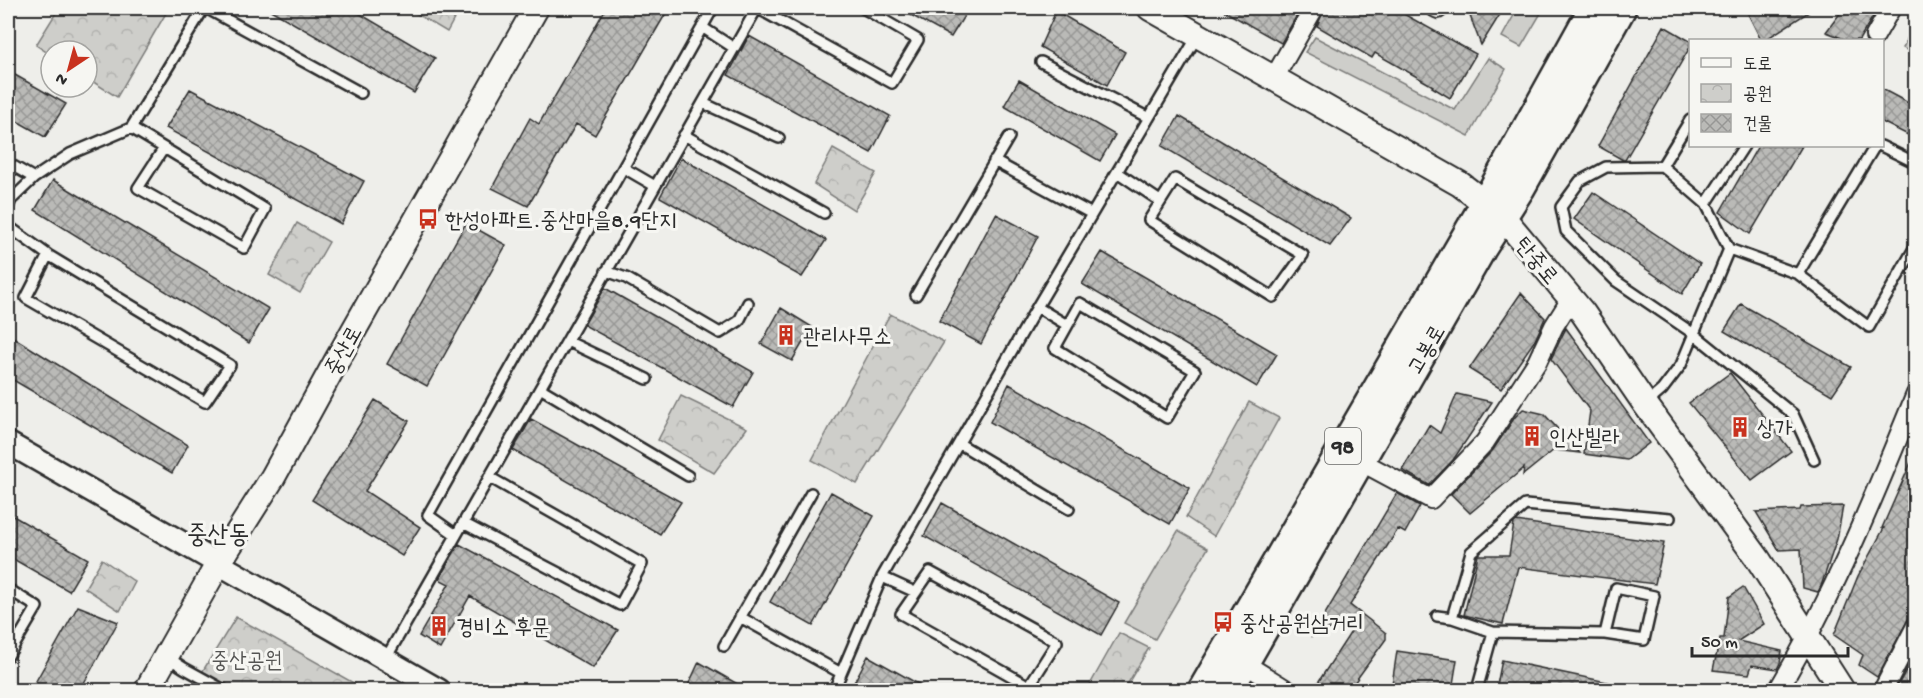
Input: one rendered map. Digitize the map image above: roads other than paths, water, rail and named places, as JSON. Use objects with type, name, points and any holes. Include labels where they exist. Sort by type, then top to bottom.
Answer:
[{"type":"main road","name":"중산로","points":[[147,690],[218,564],[273,477],[536,8]]},
{"type":"main road","name":"탄중로","points":[[1150,8],[1460,184],[1494,210],[1571,299],[1758,559],[1842,690]]},
{"type":"main road","name":"고봉로","points":[[1229,690],[1360,461],[1494,210],[1593,8]]},
{"type":"main road","name":"고봉로","points":[[1202,690],[1494,210],[1521,188],[1622,8]]},
{"type":"street","points":[[1274,78],[1314,8]]},
{"type":"street","points":[[1875,36],[1891,8]]},
{"type":"street","points":[[1360,461],[1431,500],[1485,442],[1537,362],[1554,326],[1571,299]]},
{"type":"street","points":[[1778,690],[1809,639],[1880,484],[1916,394]]},
{"type":"street","points":[[8,443],[439,690]]},
{"type":"street","points":[[1883,690],[1916,626]]},
{"type":"street","points":[[1245,664],[1287,690]]},
{"type":"lane","points":[[8,207],[11,200],[34,178],[70,154],[131,128],[205,8],[361,93]]},
{"type":"lane","points":[[456,535],[428,515],[713,8]]},
{"type":"lane","points":[[385,660],[757,8],[892,83],[918,40],[863,8]]},
{"type":"lane","points":[[702,27],[734,48]]},
{"type":"lane","points":[[834,690],[882,577],[1037,307],[1198,34]]},
{"type":"lane","points":[[1041,62],[1149,118]]},
{"type":"lane","points":[[703,103],[779,138]]},
{"type":"lane","points":[[1662,166],[1689,122]]},
{"type":"lane","points":[[131,128],[265,209],[243,248],[138,188],[164,148]]},
{"type":"lane","points":[[684,135],[824,213]]},
{"type":"lane","points":[[916,295],[1010,137]]},
{"type":"lane","points":[[1706,204],[1743,147]]},
{"type":"lane","points":[[1798,274],[1874,147]]},
{"type":"lane","points":[[1883,147],[1916,162]]},
{"type":"lane","points":[[994,161],[1092,214]]},
{"type":"lane","points":[[8,163],[34,178]]},
{"type":"lane","points":[[1814,460],[1794,414],[1694,334],[1616,280],[1566,231],[1561,207],[1580,181],[1606,167],[1662,166],[1706,204],[1729,249],[1798,274],[1869,327],[1916,244]]},
{"type":"lane","points":[[624,168],[655,186]]},
{"type":"lane","points":[[1117,172],[1160,201]]},
{"type":"lane","points":[[1175,178],[1303,255],[1273,297],[1149,220],[1160,201],[1175,178]]},
{"type":"lane","points":[[8,226],[48,255],[230,365],[205,402],[26,298],[48,255]]},
{"type":"lane","points":[[1645,404],[1662,390],[1681,365],[1729,249]]},
{"type":"lane","points":[[606,271],[626,278],[720,333],[739,321],[748,303]]},
{"type":"lane","points":[[1080,303],[1195,371],[1167,417],[1055,348],[1067,325],[1080,303]]},
{"type":"lane","points":[[1037,307],[1067,325]]},
{"type":"lane","points":[[567,341],[647,379]]},
{"type":"lane","points":[[540,388],[688,476]]},
{"type":"lane","points":[[960,444],[1069,509]]},
{"type":"lane","points":[[463,523],[620,605],[642,564],[489,477]]},
{"type":"lane","points":[[724,646],[811,493]]},
{"type":"lane","points":[[1452,618],[1471,552],[1525,505],[1670,518]]},
{"type":"lane","points":[[930,572],[1057,642],[1029,686],[901,614],[915,592],[930,572]]},
{"type":"lane","points":[[882,577],[915,592]]},
{"type":"lane","points":[[1437,616],[1452,618],[1493,632],[1605,634],[1644,640],[1654,596],[1616,588],[1605,634]]},
{"type":"lane","points":[[8,589],[37,607],[8,656]]},
{"type":"lane","points":[[740,617],[841,673]]},
{"type":"lane","points":[[1477,690],[1493,632]]},
{"type":"lane","points":[[167,657],[224,690]]},
{"type":"place","name":"한성아파트.중산마을8.9단지","points":[[428,219]]},
{"type":"place","name":"관리사무소","points":[[786,335]]},
{"type":"place","name":"상가","points":[[1740,427]]},
{"type":"place","name":"인산빌라","points":[[1532,436]]},
{"type":"place","name":"중산공원삼거리","points":[[1223,622]]},
{"type":"place","name":"경비소 후문","points":[[439,626]]},
{"type":"district","name":"중산동","points":[[218,533]]},
{"type":"park label","name":"중산공원","points":[[247,659]]}]
